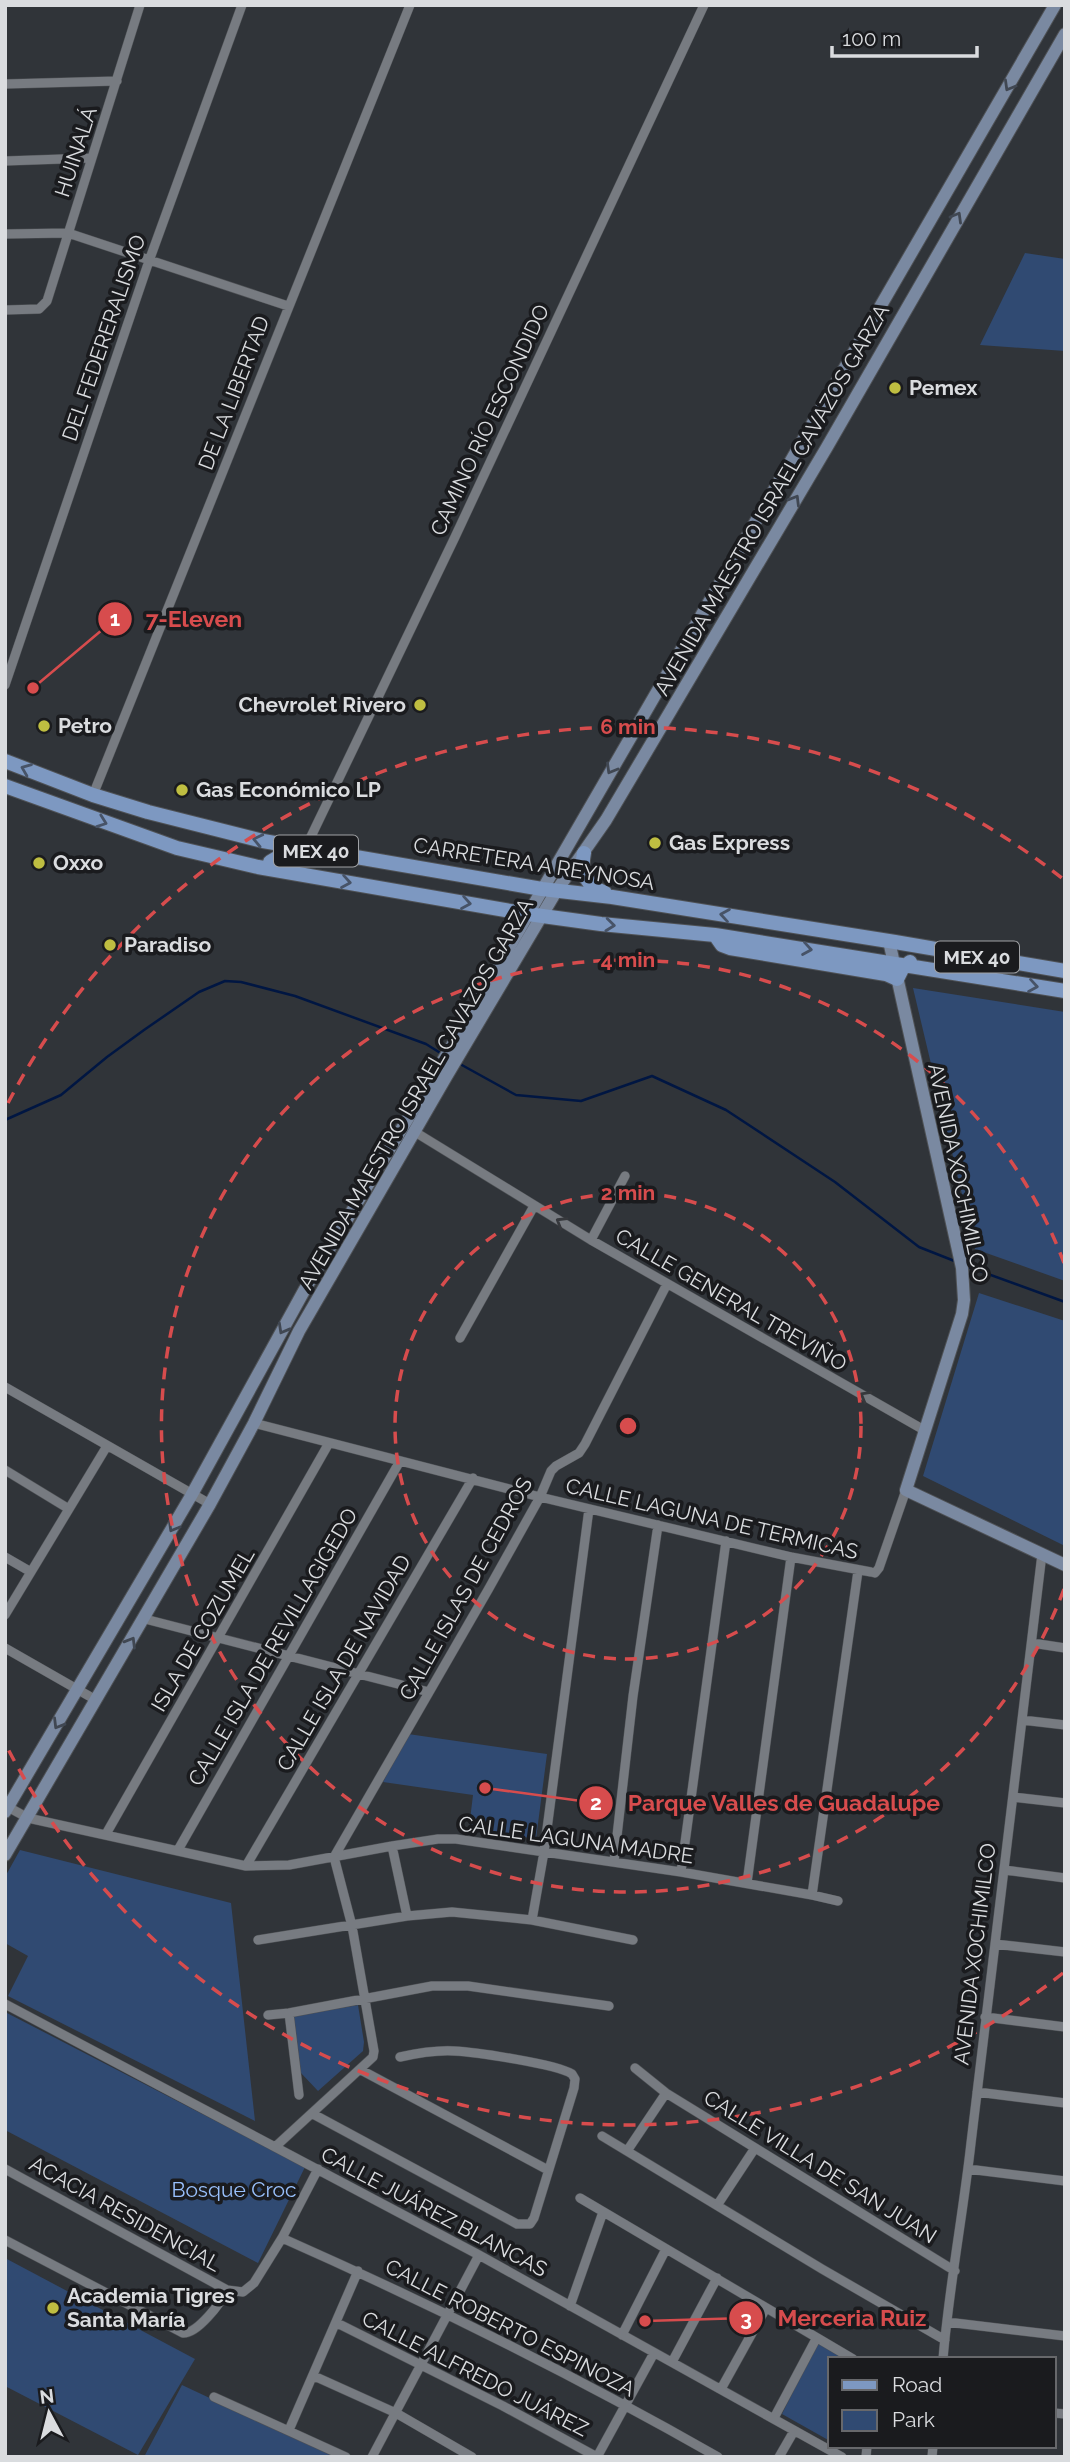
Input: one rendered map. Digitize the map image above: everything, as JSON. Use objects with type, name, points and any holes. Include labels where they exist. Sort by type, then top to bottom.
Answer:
[{"type":"main road","name":"AVENIDA MAESTRO ISRAEL CAVAZOS GARZA","points":[[7,1809],[191,1496],[305,1289],[442,1073],[535,915],[1055,5]]},
{"type":"main road","name":"AVENIDA MAESTRO ISRAEL CAVAZOS GARZA","points":[[550,889],[584,853],[606,820],[827,447],[939,248],[1065,34]]},
{"type":"main road","points":[[921,239],[939,248]]},
{"type":"main road","points":[[892,288],[911,299]]},
{"type":"main road","name":"CARRETERA A REYNOSA","points":[[5,761],[93,794],[197,825],[305,849],[1065,971]]},
{"type":"main road","name":"MEX 40","points":[[5,786],[186,851],[268,869],[535,915],[613,926],[715,935],[1065,991]]},
{"type":"main road","points":[[584,853],[582,866],[585,879],[594,888],[612,897]]},
{"type":"main road","points":[[268,869],[275,858],[285,856],[457,881],[484,879]]},
{"type":"main road","points":[[715,935],[722,945],[730,948],[886,974],[897,979],[899,964],[889,941]]},
{"type":"main road","points":[[899,964],[921,960],[1011,971],[1028,966]]},
{"type":"main road","name":"AVENIDA XOCHIMILCO","points":[[897,979],[962,1268],[964,1289],[962,1314],[906,1490]]},
{"type":"main road","name":"AVENIDA MAESTRO ISRAEL CAVAZOS GARZA","points":[[5,1855],[210,1504],[299,1331],[415,1132],[442,1073]]},
{"type":"main road","points":[[906,1490],[1065,1565]]},
{"type":"street","name":"HUINALÁ","points":[[5,310],[43,308],[47,301],[140,5]]},
{"type":"street","name":"DEL FEDERERALISMO","points":[[5,685],[149,261],[242,5]]},
{"type":"street","name":"DE LA LIBERTAD","points":[[93,794],[410,5]]},
{"type":"street","name":"CAMINO RÍO ESCONDIDO","points":[[305,849],[704,5]]},
{"type":"street","points":[[5,84],[117,81]]},
{"type":"street","points":[[5,161],[91,158]]},
{"type":"street","points":[[5,234],[68,233],[288,306]]},
{"type":"street","name":"CALLE GENERAL TREVIÑO","points":[[415,1132],[591,1240],[924,1430]]},
{"type":"street","points":[[591,1240],[625,1176]]},
{"type":"street","points":[[460,1338],[534,1206]]},
{"type":"street","name":"CALLE ISLAS DE CEDROS","points":[[334,1857],[556,1466],[579,1453],[585,1444],[667,1284]]},
{"type":"street","points":[[5,1387],[191,1496],[210,1504]]},
{"type":"street","name":"CALLE LAGUNA DE TERMICAS","points":[[254,1423],[540,1497],[791,1557],[858,1571],[878,1571]]},
{"type":"street","name":"ISLA DE COZUMEL","points":[[106,1834],[328,1443]]},
{"type":"street","points":[[5,1615],[107,1446]]},
{"type":"street","name":"CALLE ISLA DE REVILLAGIGEDO","points":[[178,1850],[400,1461]]},
{"type":"street","points":[[5,1471],[69,1509]]},
{"type":"street","name":"CALLE ISLA DE NAVIDAD","points":[[246,1866],[473,1478]]},
{"type":"street","name":"AVENIDA XOCHIMILCO","points":[[878,1571],[906,1490]]},
{"type":"street","points":[[532,1920],[544,1852],[589,1508]]},
{"type":"street","points":[[614,1862],[658,1525]]},
{"type":"street","points":[[681,1872],[726,1541]]},
{"type":"street","name":"AVENIDA XOCHIMILCO","points":[[943,2357],[1042,1554]]},
{"type":"street","points":[[5,1557],[31,1572]]},
{"type":"street","points":[[747,1883],[791,1557]]},
{"type":"street","points":[[813,1895],[858,1571]]},
{"type":"street","points":[[145,1619],[429,1692]]},
{"type":"street","points":[[1032,1643],[1065,1648]]},
{"type":"street","points":[[5,1648],[96,1700]]},
{"type":"street","points":[[1022,1720],[1065,1725]]},
{"type":"street","points":[[1013,1797],[1065,1803]]},
{"type":"street","name":"CALLE LAGUNA MADRE","points":[[7,1809],[28,1818],[246,1866],[289,1865],[392,1846],[456,1839],[681,1872],[838,1901]]},
{"type":"street","points":[[392,1846],[407,1916]]},
{"type":"street","points":[[275,2147],[361,2070],[370,2061],[374,2051],[352,1926],[334,1857]]},
{"type":"street","points":[[1005,1870],[1065,1878]]},
{"type":"street","points":[[258,1940],[407,1916],[452,1912],[532,1920],[633,1940]]},
{"type":"street","points":[[995,1944],[1065,1952]]},
{"type":"street","points":[[268,2015],[432,1986],[468,1986],[609,2006]]},
{"type":"street","name":"CALLE JUÁREZ BLANCAS","points":[[5,2004],[479,2255],[842,2457]]},
{"type":"street","points":[[289,2013],[299,2095]]},
{"type":"street","points":[[985,2017],[1065,2027]]},
{"type":"street","points":[[313,2114],[517,2224],[530,2224],[575,2079],[565,2070],[455,2051],[400,2057]]},
{"type":"street","name":"CALLE VILLA DE SAN JUAN","points":[[635,2068],[666,2093],[955,2271]]},
{"type":"street","points":[[361,2070],[548,2170]]},
{"type":"street","points":[[977,2092],[1065,2103]]},
{"type":"street","points":[[627,2151],[666,2093]]},
{"type":"street","points":[[602,2136],[945,2340]]},
{"type":"street","points":[[718,2204],[755,2148]]},
{"type":"street","name":"ACACIA RESIDENCIAL","points":[[5,2169],[227,2290]]},
{"type":"street","points":[[5,2240],[183,2333],[191,2333],[216,2308],[227,2290],[237,2292],[249,2288],[282,2238],[318,2169]]},
{"type":"street","points":[[968,2169],[1065,2180]]},
{"type":"street","points":[[580,2198],[849,2357]]},
{"type":"street","points":[[570,2306],[603,2212]]},
{"type":"street","name":"CALLE ROBERTO ESPINOZA","points":[[282,2238],[447,2313],[626,2404],[718,2457]]},
{"type":"street","points":[[622,2335],[666,2249]]},
{"type":"street","points":[[372,2457],[479,2255]]},
{"type":"street","points":[[289,2430],[358,2272]]},
{"type":"street","points":[[672,2362],[718,2278]]},
{"type":"street","points":[[721,2389],[766,2308]]},
{"type":"street","points":[[947,2322],[1065,2336]]},
{"type":"street","name":"CALLE ALFREDO JUÁREZ","points":[[337,2323],[597,2457]]},
{"type":"street","points":[[774,2418],[816,2339]]},
{"type":"street","points":[[597,2457],[654,2353]]},
{"type":"street","points":[[314,2376],[396,2413],[472,2457]]},
{"type":"street","points":[[214,2397],[346,2457]]},
{"type":"street","points":[[779,2457],[794,2431]]},
{"type":"green space","points":[[1025,253],[1065,259],[1065,351],[980,345]]},
{"type":"green space","points":[[913,988],[1065,1012],[1065,1281],[975,1249]]},
{"type":"green space","points":[[979,1293],[1065,1321],[1065,1546],[923,1476]]},
{"type":"green space","points":[[408,1734],[547,1754],[536,1839],[469,1828],[473,1795],[383,1782]]},
{"type":"green space","points":[[20,1850],[231,1903],[255,2121],[8,1996],[28,1956],[5,1943],[5,1877]]},
{"type":"green space","points":[[358,2005],[363,2051],[318,2091],[301,2073],[294,2016]]},
{"type":"green space","name":"Bosque Croc","points":[[5,2012],[305,2167],[258,2263],[5,2130]]},
{"type":"green space","name":"Academia Tigres Santa María","points":[[5,2258],[195,2359],[138,2455],[5,2386]]},
{"type":"green space","points":[[818,2341],[840,2357],[828,2357],[828,2440],[782,2414]]},
{"type":"green space","points":[[182,2385],[335,2457],[144,2457]]},
{"type":"waterway","points":[[5,1120],[61,1095],[144,1030],[199,992],[225,981],[241,982],[295,996],[426,1044],[442,1054]]},
{"type":"waterway","points":[[460,1064],[516,1095],[581,1101],[652,1076],[726,1110],[835,1182],[919,1247],[957,1262]]},
{"type":"waterway","points":[[966,1266],[1065,1302]]},
{"type":"place","name":"Pemex","points":[[895,388]]},
{"type":"place","name":"7-Eleven","points":[[33,688]]},
{"type":"place","name":"Chevrolet Rivero","points":[[420,705]]},
{"type":"place","name":"Petro","points":[[44,726]]},
{"type":"place","name":"Gas Económico LP","points":[[182,790]]},
{"type":"place","name":"Gas Express","points":[[655,843]]},
{"type":"place","name":"Oxxo","points":[[39,863]]},
{"type":"place","name":"Paradiso","points":[[110,945]]},
{"type":"place","name":"Parque Valles de Guadalupe","points":[[485,1788]]},
{"type":"place","name":"Academia Tigres Santa María","points":[[53,2308]]},
{"type":"place","name":"Merceria Ruiz","points":[[645,2321]]}]
